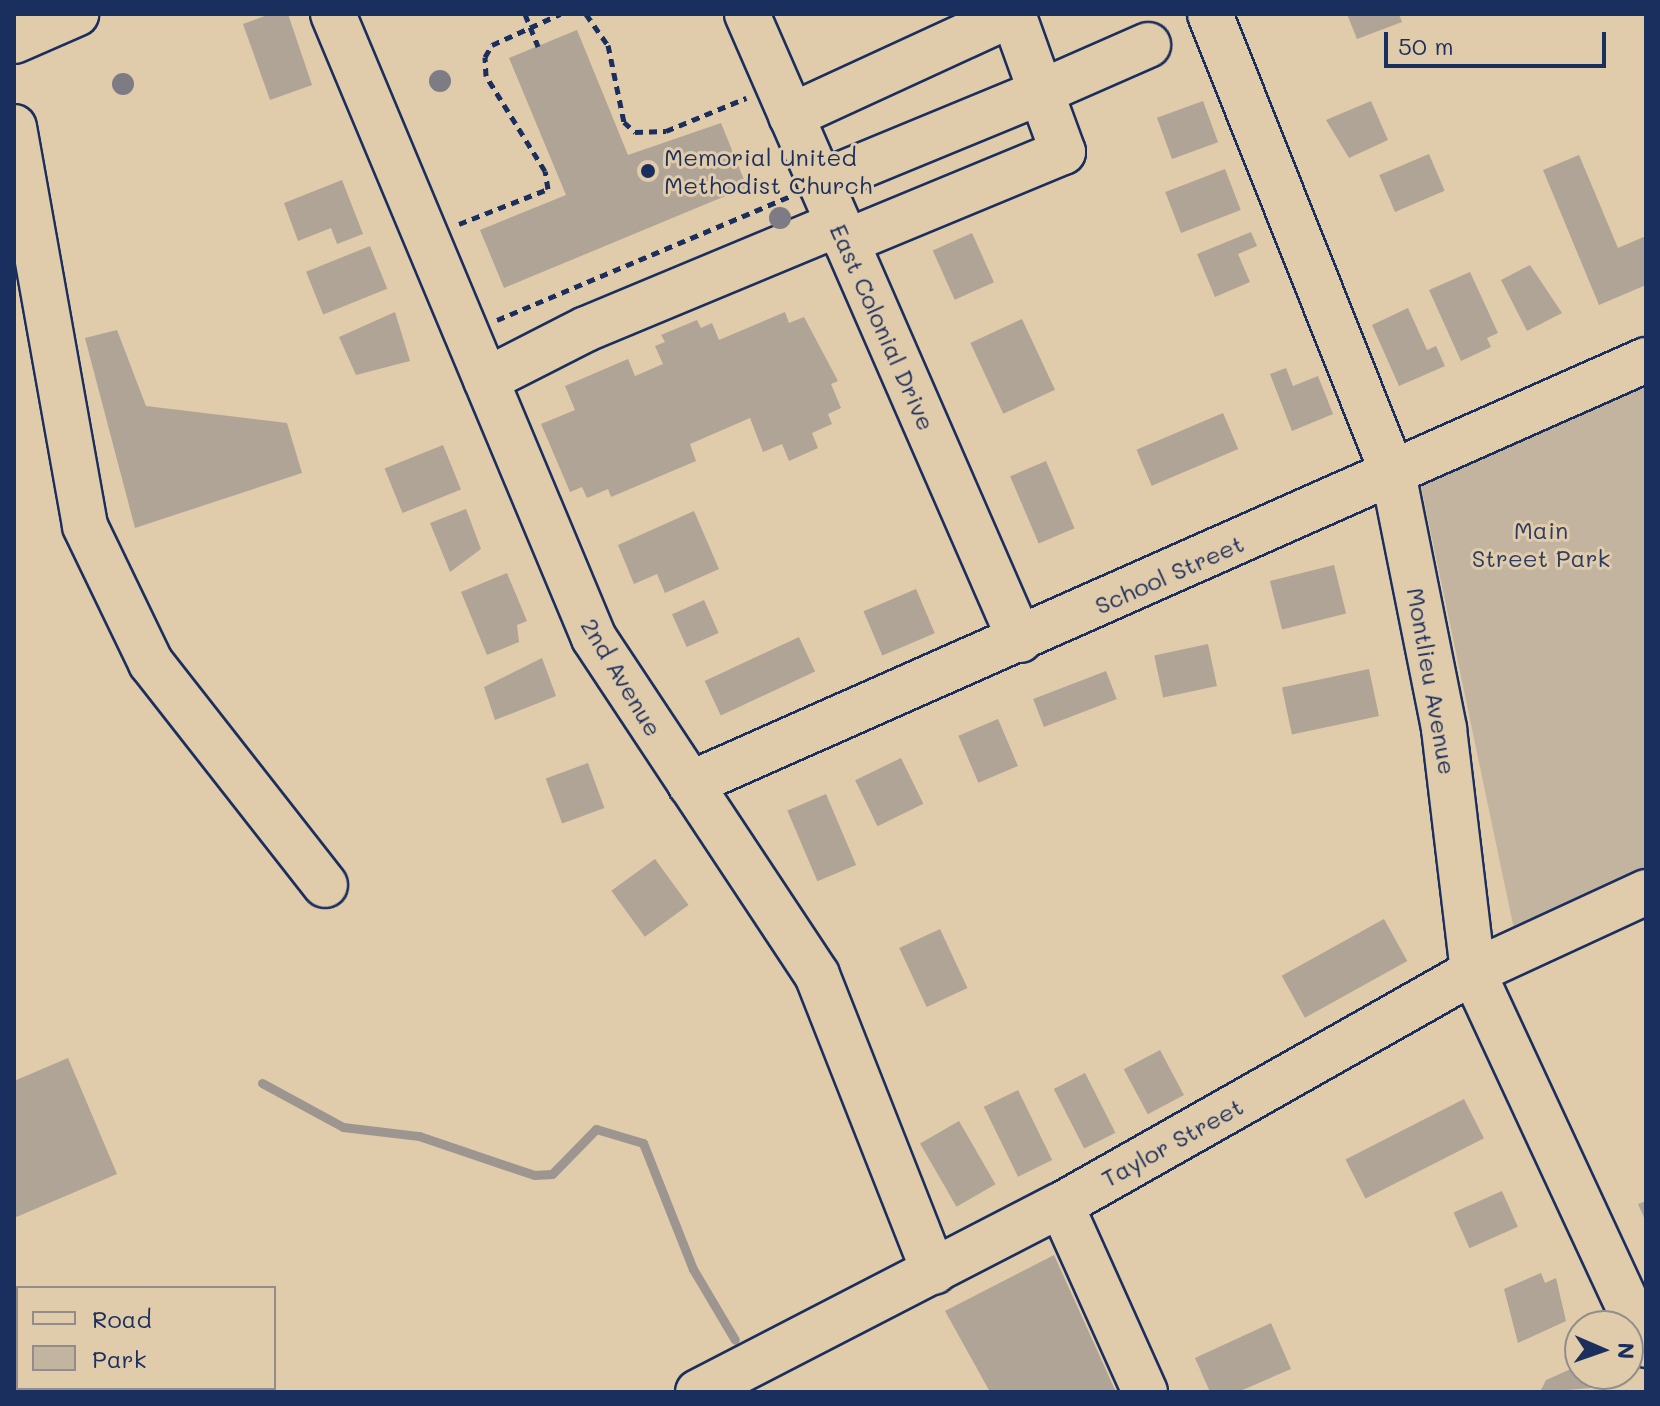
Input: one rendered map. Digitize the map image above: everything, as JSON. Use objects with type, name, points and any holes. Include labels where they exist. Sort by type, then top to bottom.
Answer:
[{"type":"street","name":"2nd Avenue","points":[[333,14],[594,638],[817,975],[934,1272]]},
{"type":"street","points":[[486,380],[586,329],[1063,152],[1013,14],[784,100]]},
{"type":"street","name":"Montlieu Avenue","points":[[1210,14],[1393,473],[1444,729],[1473,972],[1646,1345]]},
{"type":"street","points":[[14,41],[62,17]]},
{"type":"street","name":"East Colonial Drive","points":[[759,18],[784,100],[1020,640]]},
{"type":"street","points":[[820,183],[1148,45]]},
{"type":"street","points":[[14,127],[20,182],[85,526],[151,663],[325,885]]},
{"type":"street","name":"School Street","points":[[690,784],[1646,360]]},
{"type":"street","name":"Taylor Street","points":[[698,1392],[1061,1205],[1473,972],[1646,892]]},
{"type":"street","points":[[1061,1205],[1145,1392]]},
{"type":"path","points":[[525,14],[538,46]]},
{"type":"path","points":[[426,238],[548,189],[545,171],[486,76],[492,45],[560,14]]},
{"type":"path","points":[[586,14],[608,45],[624,122],[635,132],[666,131],[784,100]]},
{"type":"path","points":[[466,333],[820,183]]},
{"type":"green space","name":"Main Street Park","points":[[1646,381],[1646,871],[1515,934],[1420,481]]},
{"type":"building","points":[[270,14],[288,14],[312,85],[270,100],[243,24]]},
{"type":"building","points":[[1347,14],[1399,14],[1402,22],[1357,39]]},
{"type":"building","name":"Memorial United Methodist Church","points":[[577,30],[628,155],[721,123],[747,187],[504,288],[480,230],[566,195],[509,58]]},
{"type":"building","points":[[1203,101],[1218,142],[1172,159],[1157,118]]},
{"type":"building","points":[[1371,101],[1388,140],[1349,158],[1326,120]]},
{"type":"building","points":[[1429,154],[1445,191],[1395,212],[1379,175]]},
{"type":"building","points":[[1579,155],[1618,248],[1646,236],[1646,285],[1599,305],[1543,170]]},
{"type":"building","points":[[1225,169],[1241,210],[1181,233],[1165,192]]},
{"type":"building","points":[[342,180],[363,234],[337,244],[331,228],[298,241],[284,203]]},
{"type":"building","points":[[1251,232],[1257,246],[1238,254],[1250,282],[1215,297],[1197,254]]},
{"type":"building","points":[[972,233],[994,282],[955,300],[933,250]]},
{"type":"building","points":[[370,246],[387,289],[323,314],[306,272]]},
{"type":"building","points":[[1530,265],[1562,313],[1527,331],[1501,280]]},
{"type":"building","points":[[1470,272],[1498,333],[1487,338],[1491,347],[1461,361],[1429,290]]},
{"type":"building","points":[[1408,308],[1427,350],[1436,346],[1445,366],[1399,386],[1372,325]]},
{"type":"building","points":[[395,312],[410,361],[356,375],[339,337]]},
{"type":"building","points":[[785,312],[789,323],[804,317],[838,381],[831,384],[841,408],[828,414],[832,424],[812,433],[818,448],[789,461],[782,444],[763,452],[750,418],[690,444],[696,461],[611,497],[608,489],[587,498],[582,487],[570,492],[541,424],[575,410],[565,386],[628,359],[635,376],[663,364],[655,346],[665,342],[661,335],[697,320],[701,328],[712,323],[719,340]]},
{"type":"building","points":[[1022,319],[1055,390],[1003,414],[970,343]]},
{"type":"building","points":[[117,330],[146,406],[287,423],[302,473],[135,528],[85,338]]},
{"type":"building","points":[[1286,368],[1293,386],[1318,376],[1333,414],[1292,431],[1270,374]]},
{"type":"building","points":[[1223,413],[1238,449],[1152,486],[1136,450]]},
{"type":"building","points":[[443,445],[461,490],[403,513],[385,469]]},
{"type":"building","points":[[1046,461],[1075,528],[1039,543],[1010,476]]},
{"type":"building","points":[[466,509],[481,549],[450,572],[430,523]]},
{"type":"building","points":[[694,511],[719,569],[665,593],[657,574],[634,584],[618,545]]},
{"type":"building","points":[[1334,565],[1346,614],[1282,629],[1270,581]]},
{"type":"building","points":[[507,573],[527,621],[517,625],[519,642],[487,655],[461,592]]},
{"type":"building","points":[[916,589],[935,633],[882,655],[864,611]]},
{"type":"building","points":[[704,600],[719,633],[687,647],[672,614]]},
{"type":"building","points":[[799,637],[815,671],[721,715],[705,681]]},
{"type":"building","points":[[1208,644],[1217,686],[1163,697],[1154,655]]},
{"type":"building","points":[[542,658],[556,696],[495,720],[484,687]]},
{"type":"building","points":[[1369,669],[1379,716],[1292,734],[1282,688]]},
{"type":"building","points":[[1106,671],[1117,699],[1044,727],[1033,699]]},
{"type":"building","points":[[998,719],[1018,766],[978,783],[958,736]]},
{"type":"building","points":[[901,758],[923,804],[878,826],[855,780]]},
{"type":"building","points":[[588,763],[604,808],[562,823],[546,778]]},
{"type":"building","points":[[826,794],[856,865],[817,881],[787,810]]},
{"type":"building","points":[[655,859],[689,905],[645,937],[611,891]]},
{"type":"building","points":[[1384,919],[1407,961],[1305,1018],[1282,976]]},
{"type":"building","points":[[940,929],[967,988],[927,1007],[899,948]]},
{"type":"building","points":[[1160,1050],[1184,1095],[1148,1114],[1124,1069]]},
{"type":"building","points":[[68,1058],[117,1174],[14,1218],[14,1081]]},
{"type":"building","points":[[1085,1073],[1115,1133],[1084,1149],[1054,1089]]},
{"type":"building","points":[[1018,1090],[1052,1160],[1018,1177],[984,1107]]},
{"type":"building","points":[[1464,1099],[1484,1138],[1365,1199],[1345,1159]]},
{"type":"building","points":[[959,1121],[996,1184],[957,1207],[920,1144]]},
{"type":"building","points":[[1502,1191],[1518,1227],[1469,1248],[1454,1213]]},
{"type":"building","points":[[1646,1201],[1646,1222],[1638,1204]]},
{"type":"building","points":[[1054,1255],[1116,1392],[990,1392],[945,1311]]},
{"type":"building","points":[[1541,1273],[1545,1283],[1556,1278],[1564,1322],[1518,1343],[1504,1289]]},
{"type":"building","points":[[1271,1323],[1291,1369],[1238,1392],[1210,1392],[1195,1358]]},
{"type":"building","points":[[1564,1372],[1566,1390],[1540,1392],[1546,1380]]},
{"type":"building","points":[[141,1390],[142,1392],[116,1392]]},
{"type":"waterway","points":[[262,1083],[343,1127],[419,1136],[534,1175],[552,1174],[596,1129],[643,1143],[693,1269],[735,1340]]},
{"type":"place","name":"Memorial United Methodist Church","points":[[648,171]]}]
